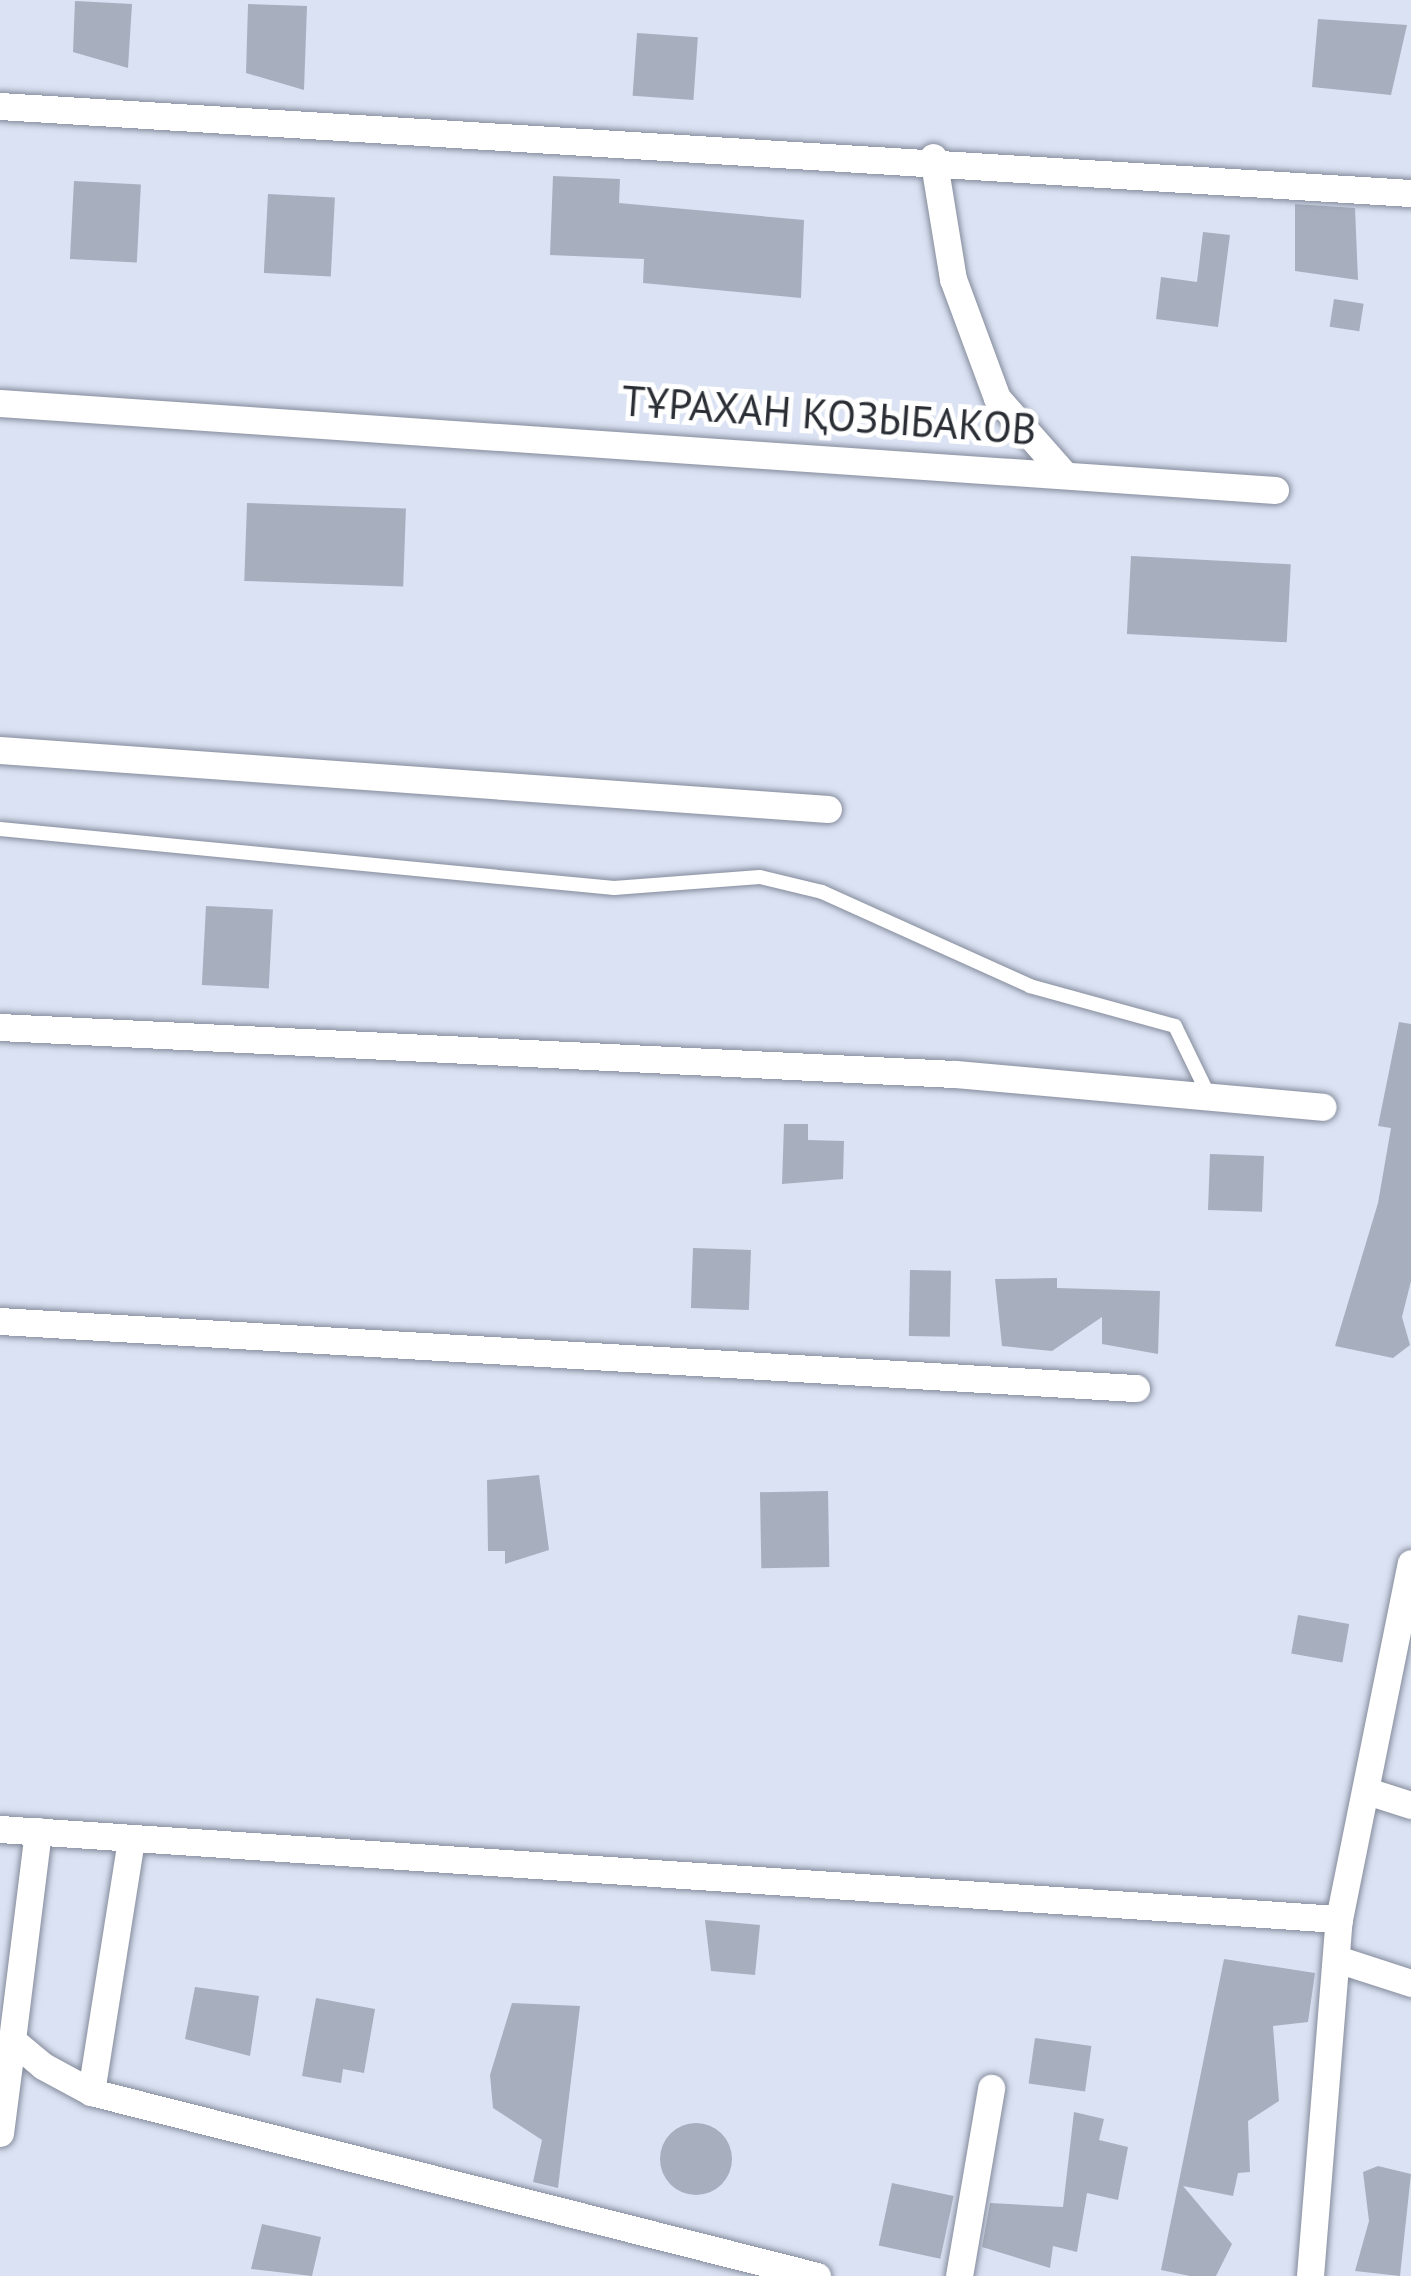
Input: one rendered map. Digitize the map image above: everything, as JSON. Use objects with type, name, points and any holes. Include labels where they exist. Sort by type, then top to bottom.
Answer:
[{"type":"street","points":[[0,106],[578,150],[933,158],[1411,193]]},
{"type":"street","points":[[933,158],[953,279],[997,398],[1064,474]]},
{"type":"street","name":"ТҰРАХАН ҚОЗЫБАКОВ","points":[[0,403],[1275,490]]},
{"type":"street","points":[[0,750],[828,809]]},
{"type":"street","points":[[0,1027],[955,1074],[1324,1107]]},
{"type":"street","points":[[0,1321],[1136,1388]]},
{"type":"street","points":[[1310,2276],[1340,1919],[1411,1563]]},
{"type":"street","points":[[1367,1791],[1411,1805]]},
{"type":"street","points":[[0,1829],[1340,1919]]},
{"type":"street","points":[[0,2133],[38,1831]]},
{"type":"street","points":[[91,2092],[131,1839]]},
{"type":"street","points":[[1337,1959],[1411,1983]]},
{"type":"street","points":[[12,2040],[91,2092],[817,2276]]},
{"type":"street","points":[[959,2276],[991,2088]]},
{"type":"lane","points":[[0,829],[614,888],[760,877],[822,892],[1030,986],[1175,1026],[1211,1100]]},
{"type":"building","points":[[75,1],[132,4],[128,68],[73,52]]},
{"type":"building","points":[[248,4],[307,6],[304,90],[246,73]]},
{"type":"building","points":[[1318,19],[1407,25],[1391,95],[1312,87]]},
{"type":"building","points":[[637,33],[698,37],[693,100],[633,96]]},
{"type":"building","points":[[553,176],[620,179],[619,203],[804,220],[801,298],[643,283],[644,259],[550,255]]},
{"type":"building","points":[[74,181],[141,185],[137,262],[70,259]]},
{"type":"building","points":[[268,194],[335,198],[331,276],[264,273]]},
{"type":"building","points":[[1295,204],[1355,208],[1358,280],[1295,271]]},
{"type":"building","points":[[1203,232],[1230,235],[1218,327],[1156,319],[1161,277],[1197,282]]},
{"type":"building","points":[[1334,299],[1364,304],[1359,331],[1330,327]]},
{"type":"building","points":[[247,503],[406,509],[403,587],[244,581]]},
{"type":"building","points":[[1131,556],[1291,564],[1287,642],[1127,634]]},
{"type":"building","points":[[206,906],[273,910],[269,988],[202,985]]},
{"type":"building","points":[[1399,1022],[1411,1024],[1411,1281],[1402,1317],[1410,1345],[1393,1358],[1335,1346],[1378,1203],[1391,1128],[1378,1126]]},
{"type":"building","points":[[784,1124],[808,1124],[808,1140],[844,1141],[843,1179],[782,1184]]},
{"type":"building","points":[[1210,1154],[1264,1156],[1262,1212],[1208,1210]]},
{"type":"building","points":[[693,1248],[751,1250],[749,1310],[691,1308]]},
{"type":"building","points":[[910,1270],[951,1271],[950,1337],[909,1336]]},
{"type":"building","points":[[1057,1278],[1057,1288],[1160,1291],[1158,1354],[1102,1344],[1102,1317],[1052,1351],[1002,1346],[995,1279]]},
{"type":"building","points":[[539,1475],[549,1550],[505,1564],[505,1551],[488,1551],[487,1480]]},
{"type":"building","points":[[828,1491],[829,1567],[761,1568],[760,1492]]},
{"type":"building","points":[[1298,1615],[1349,1624],[1342,1662],[1291,1653]]},
{"type":"building","points":[[705,1920],[760,1925],[755,1975],[711,1971]]},
{"type":"building","points":[[1224,1959],[1315,1973],[1308,2022],[1273,2026],[1279,2101],[1248,2121],[1250,2172],[1238,2173],[1233,2196],[1183,2186],[1232,2244],[1216,2276],[1190,2276],[1161,2270]]},
{"type":"building","points":[[195,1987],[259,1996],[250,2056],[185,2039]]},
{"type":"building","points":[[316,1998],[375,2009],[364,2073],[343,2069],[341,2083],[302,2076]]},
{"type":"building","points":[[512,2003],[580,2006],[558,2188],[533,2182],[542,2140],[493,2108],[490,2075]]},
{"type":"building","points":[[1035,2038],[1091,2046],[1085,2091],[1029,2084]]},
{"type":"building","points":[[1074,2112],[1104,2119],[1099,2140],[1128,2147],[1118,2200],[1087,2193],[1077,2252],[1053,2246],[1050,2268],[982,2247],[990,2203],[1063,2207]]},
{"type":"building","points":[[696,2123],[721,2134],[732,2159],[721,2184],[696,2195],[671,2184],[660,2159],[671,2134]]},
{"type":"building","points":[[1378,2166],[1411,2174],[1400,2276],[1355,2271],[1369,2221],[1363,2172]]},
{"type":"building","points":[[892,2183],[954,2196],[940,2259],[879,2246]]},
{"type":"building","points":[[262,2224],[321,2237],[312,2276],[251,2269]]}]
